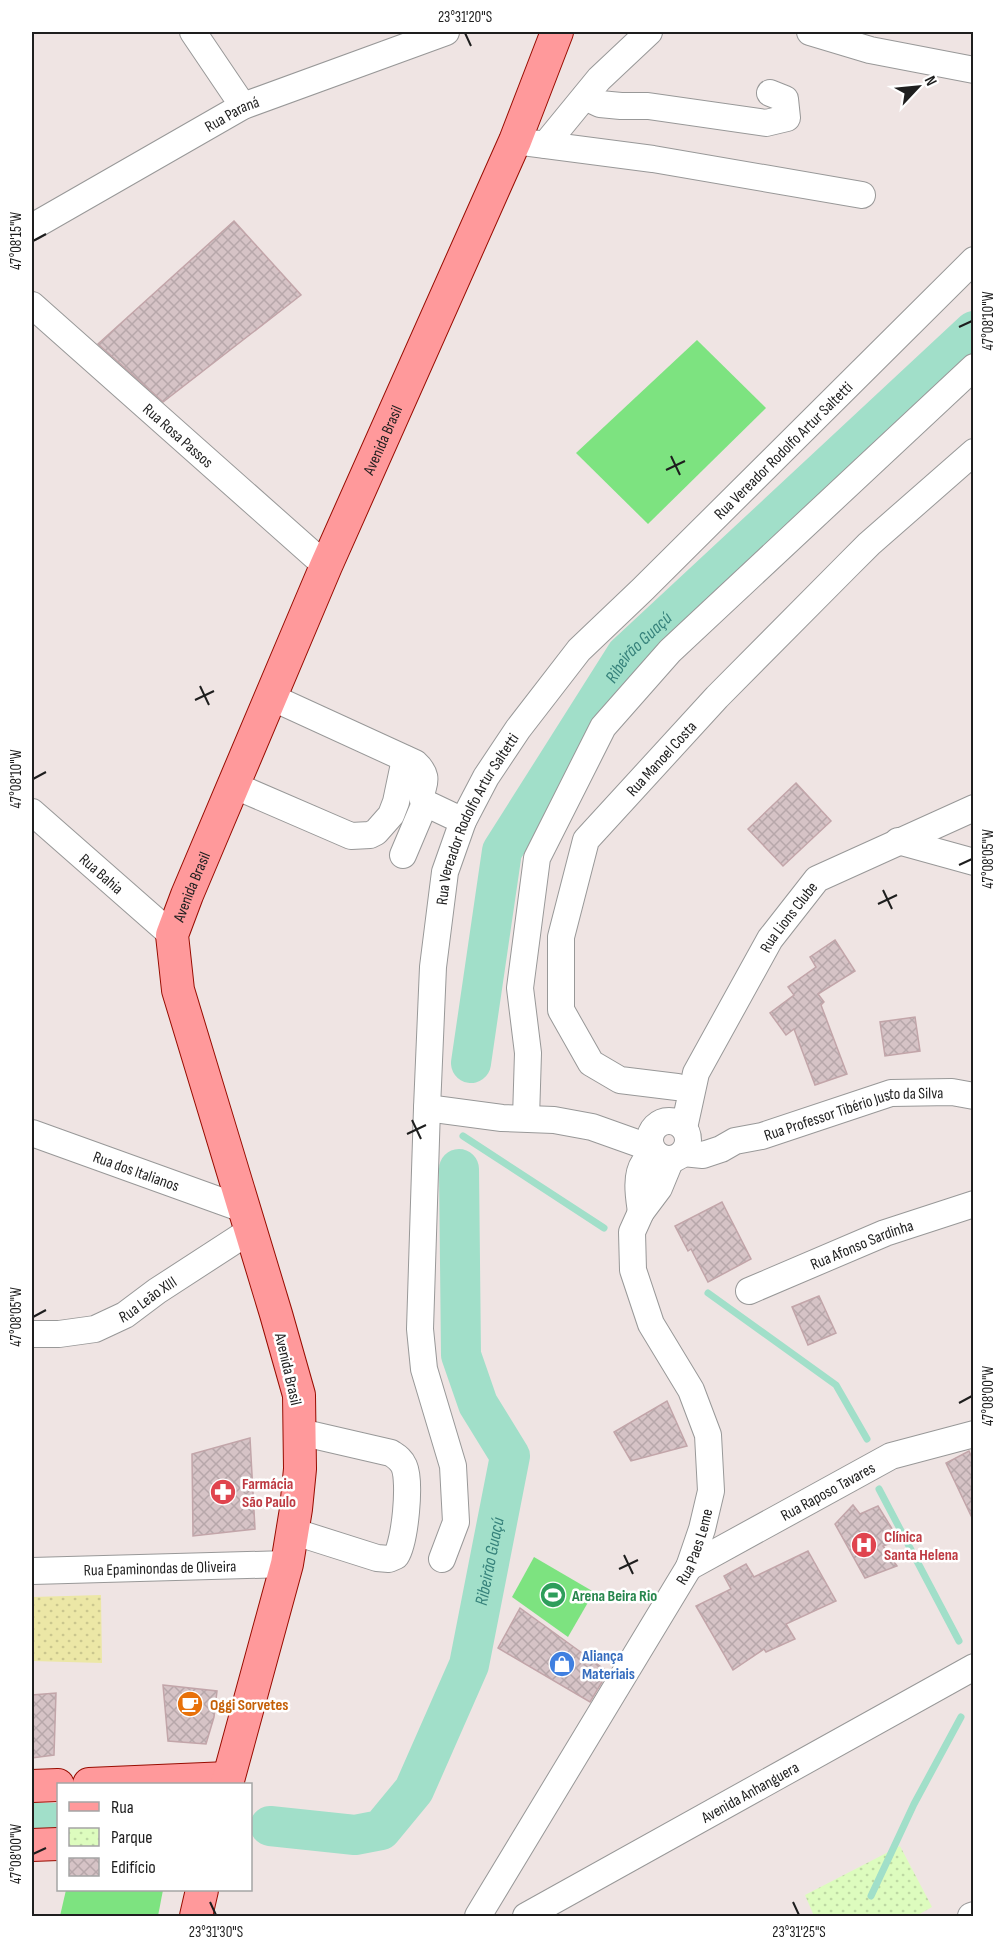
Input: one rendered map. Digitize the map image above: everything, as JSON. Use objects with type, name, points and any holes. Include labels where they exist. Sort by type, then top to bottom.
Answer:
[{"type":"main road","name":"Avenida Brasil","points":[[228,1781],[287,1564],[299,1479],[298,1395],[178,990],[172,935],[326,566],[530,143],[557,32]]},
{"type":"main road","points":[[158,1783],[228,1781]]},
{"type":"main road","points":[[32,1786],[57,1785]]},
{"type":"main road","points":[[32,1845],[57,1844]]},
{"type":"main road","points":[[196,1917],[202,1891]]},
{"type":"street","points":[[194,32],[243,106]]},
{"type":"street","name":"Rua Paraná","points":[[32,227],[243,106],[446,32]]},
{"type":"street","points":[[530,143],[585,97],[599,79],[649,32]]},
{"type":"street","points":[[810,32],[870,50],[974,70]]},
{"type":"street","points":[[585,97],[600,104],[648,106],[766,123],[786,118],[785,99],[770,93]]},
{"type":"street","points":[[530,143],[653,159],[862,195]]},
{"type":"street","name":"Rua Vereador Rodolfo Artur Saltetti","points":[[442,1559],[456,1522],[453,1466],[437,1406],[424,1369],[420,1329],[433,968],[445,872],[463,821],[486,777],[579,650],[974,260]]},
{"type":"street","name":"Rua Rosa Passos","points":[[32,304],[326,566]]},
{"type":"street","points":[[514,1118],[528,1053],[520,988],[537,858],[603,727],[670,651],[974,367]]},
{"type":"street","name":"Rua Manoel Costa","points":[[687,1080],[620,1080],[591,1063],[561,1010],[561,937],[586,840],[717,697],[869,544],[974,452]]},
{"type":"street","points":[[271,697],[416,764],[425,773],[422,799],[425,803],[463,821]]},
{"type":"street","points":[[233,785],[351,836],[370,835],[376,832],[391,815],[405,759]]},
{"type":"street","points":[[403,855],[425,803]]},
{"type":"street","name":"Rua Lions Clube","points":[[669,1140],[687,1080],[770,939],[805,892],[817,879],[974,808]]},
{"type":"street","name":"Rua Bahia","points":[[32,812],[172,935]]},
{"type":"street","points":[[898,842],[974,862]]},
{"type":"street","name":"Rua Professor Tibério Justo da Silva","points":[[427,1108],[554,1120],[669,1140],[717,1136],[735,1141],[762,1136],[891,1093],[952,1092],[974,1096]]},
{"type":"street","name":"Rua dos Italianos","points":[[32,1133],[247,1219]]},
{"type":"street","name":"Rua Paes Leme","points":[[478,1917],[689,1567],[702,1529],[711,1491],[708,1435],[691,1390],[651,1324],[633,1270],[632,1232],[640,1212],[640,1175],[644,1164],[669,1140]]},
{"type":"street","name":"Rua Afonso Sardinha","points":[[749,1291],[885,1233],[974,1204]]},
{"type":"street","name":"Rua Leão XIII","points":[[32,1334],[59,1334],[95,1329],[125,1315],[247,1219]]},
{"type":"street","points":[[292,1531],[376,1558],[389,1559],[396,1556],[400,1550],[408,1485],[405,1468],[399,1458],[391,1453],[300,1432]]},
{"type":"street","name":"Rua Raposo Tavares","points":[[689,1567],[891,1456],[974,1434]]},
{"type":"street","name":"Rua Epaminondas de Oliveira","points":[[32,1571],[287,1564]]},
{"type":"street","name":"Avenida Anhanguera","points":[[526,1917],[974,1667]]},
{"type":"shaded area","points":[[101,1595],[102,1663],[32,1661],[32,1597]]},
{"type":"green space","points":[[697,340],[766,408],[648,524],[576,453]]},
{"type":"green space","name":"Arena Beira Rio","points":[[534,1557],[594,1592],[568,1637],[512,1597]]},
{"type":"green space","points":[[900,1846],[932,1907],[916,1916],[814,1916],[805,1895]]},
{"type":"green space","points":[[66,1891],[163,1891],[158,1916],[60,1916]]},
{"type":"building","points":[[234,221],[301,295],[163,402],[98,344]]},
{"type":"building","points":[[796,783],[831,821],[783,866],[748,829]]},
{"type":"building","points":[[835,940],[855,971],[818,994],[824,1002],[821,1005],[847,1074],[815,1085],[794,1029],[786,1035],[770,1013],[794,995],[788,987],[816,967],[810,957]]},
{"type":"building","points":[[915,1017],[920,1051],[885,1056],[880,1022]]},
{"type":"building","points":[[722,1202],[751,1259],[708,1282],[691,1249],[688,1251],[675,1226]]},
{"type":"building","points":[[819,1296],[836,1333],[808,1345],[792,1307]]},
{"type":"building","points":[[667,1401],[687,1446],[631,1461],[614,1432]]},
{"type":"building","name":"Farmácia São Paulo","points":[[250,1438],[255,1529],[193,1536],[192,1454]]},
{"type":"building","points":[[969,1451],[974,1462],[974,1522],[946,1463]]},
{"type":"building","name":"Clínica Santa Helena","points":[[853,1505],[860,1514],[878,1506],[899,1540],[883,1546],[897,1566],[865,1578],[835,1524]]},
{"type":"building","points":[[808,1551],[836,1601],[786,1624],[795,1639],[766,1652],[764,1649],[733,1670],[696,1606],[731,1589],[724,1576],[746,1564],[754,1577]]},
{"type":"building","name":"Aliança Materiais","points":[[520,1608],[608,1672],[590,1702],[498,1648]]},
{"type":"building","name":"Oggi Sorvetes","points":[[163,1685],[217,1691],[214,1717],[206,1744],[168,1741]]},
{"type":"building","points":[[56,1693],[54,1755],[32,1758],[32,1695]]},
{"type":"waterway","name":"Ribeirão Guaçú","points":[[471,1063],[502,851],[626,655],[974,331]]},
{"type":"waterway","points":[[463,1136],[604,1228]]},
{"type":"waterway","name":"Ribeirão Guaçú","points":[[270,1826],[355,1835],[381,1830],[414,1790],[469,1665],[510,1456],[478,1404],[461,1355],[459,1169]]},
{"type":"waterway","points":[[708,1293],[836,1385],[867,1439]]},
{"type":"waterway","points":[[879,1489],[959,1641]]},
{"type":"waterway","points":[[871,1896],[914,1804],[961,1717]]},
{"type":"waterway","name":"Ribeirão Guaçú","points":[[32,1823],[57,1823]]},
{"type":"place","name":"Farmácia São Paulo","points":[[223,1492]]},
{"type":"place","name":"Clínica Santa Helena","points":[[864,1545]]},
{"type":"place","name":"Arena Beira Rio","points":[[553,1595]]},
{"type":"place","name":"Aliança Materiais","points":[[562,1664]]},
{"type":"place","name":"Oggi Sorvetes","points":[[190,1704]]}]
